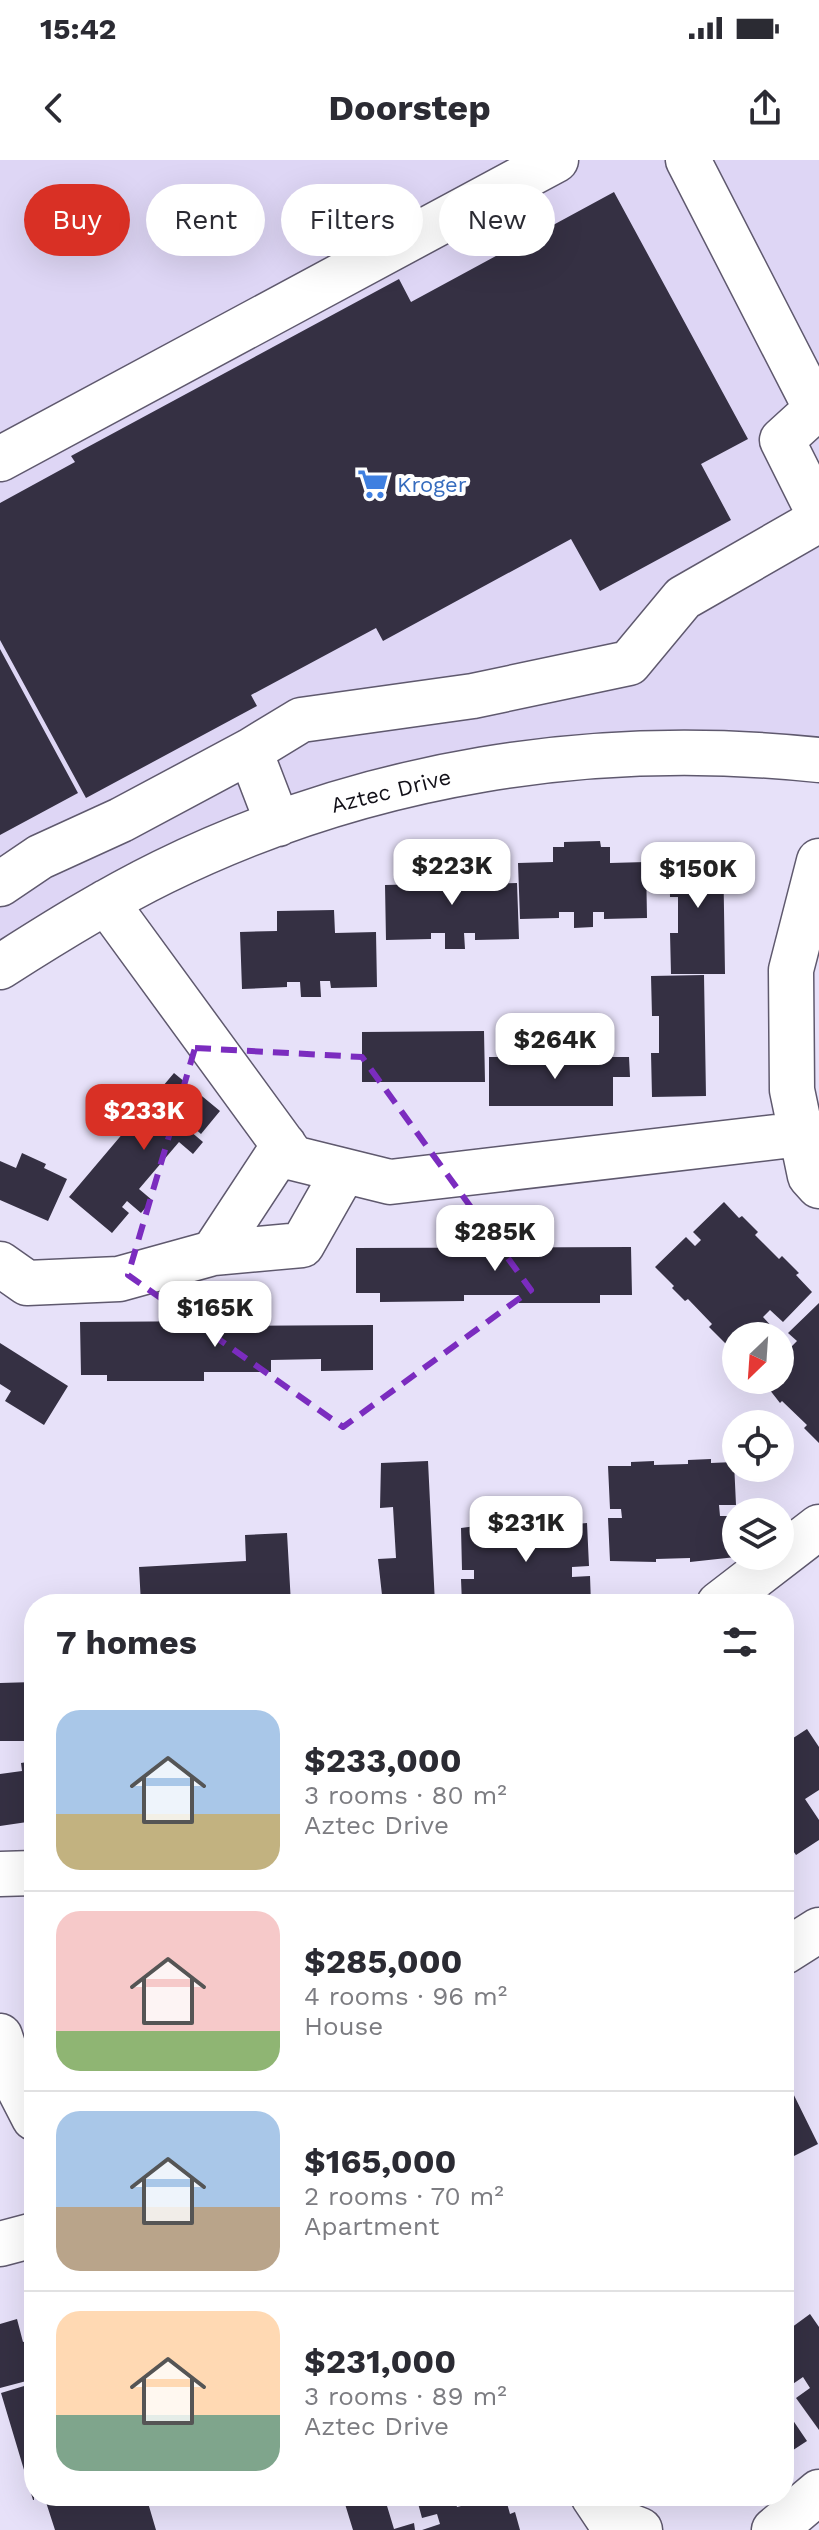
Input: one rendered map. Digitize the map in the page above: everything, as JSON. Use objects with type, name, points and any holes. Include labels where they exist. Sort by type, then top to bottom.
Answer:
[{"type":"street","points":[[0,459],[556,160]]},
{"type":"street","points":[[0,884],[40,857],[121,820],[301,720],[473,696],[629,663],[683,598],[819,517],[782,440],[816,409],[688,160]]},
{"type":"street","points":[[250,751],[278,824]]},
{"type":"street","name":"Aztec Drive","points":[[0,967],[75,919],[146,881],[278,824],[343,802],[433,779],[510,764],[604,753],[755,753],[819,760]]},
{"type":"street","points":[[121,820],[146,881]]},
{"type":"street","points":[[819,861],[791,970],[792,1090],[810,1176],[819,1186]]},
{"type":"street","points":[[106,902],[293,1158],[390,1182],[801,1134]]},
{"type":"street","points":[[213,1253],[284,1145]]},
{"type":"street","points":[[0,1264],[27,1283],[119,1279],[213,1253],[302,1245],[344,1171]]},
{"type":"street","points":[[732,1594],[819,1527]]},
{"type":"street","points":[[0,1874],[24,1873]]},
{"type":"street","points":[[794,1946],[819,1930]]},
{"type":"street","points":[[0,2036],[24,2098]]},
{"type":"street","points":[[0,2244],[24,2238]]},
{"type":"street","points":[[774,2530],[819,2492]]},
{"type":"highlighted area","points":[[195,1048],[362,1057],[531,1290],[343,1427],[128,1275]]},
{"type":"shaded area","points":[[0,160],[666,160],[808,396],[688,160],[819,160],[819,762],[604,753],[254,832],[0,967]]},
{"type":"building","name":"Kroger","points":[[614,192],[748,439],[701,464],[731,520],[600,591],[571,539],[383,641],[376,628],[251,695],[257,706],[86,798],[0,640],[0,503],[75,462],[71,456],[399,279],[411,302],[496,256],[555,256],[555,224]]},
{"type":"building","points":[[0,649],[78,793],[0,835]]},
{"type":"building","points":[[600,841],[601,847],[610,847],[610,863],[646,862],[647,918],[604,919],[604,912],[593,912],[593,927],[574,928],[574,912],[559,912],[559,918],[520,919],[518,863],[553,862],[553,847],[564,847],[564,842]]},
{"type":"building","points":[[723,846],[725,974],[671,974],[670,933],[678,933],[678,897],[670,897],[669,847]]},
{"type":"building","points":[[472,862],[472,868],[482,868],[482,884],[517,883],[519,939],[475,940],[475,933],[464,933],[465,949],[445,949],[445,933],[431,933],[431,939],[386,940],[385,885],[425,884],[424,868],[436,868],[436,863]]},
{"type":"building","points":[[334,910],[335,933],[376,932],[377,987],[331,988],[330,981],[320,981],[321,997],[301,997],[300,982],[287,982],[287,987],[242,989],[240,932],[277,931],[277,911]]},
{"type":"building","points":[[704,975],[706,1096],[652,1097],[651,1053],[659,1053],[659,1016],[652,1016],[651,976]]},
{"type":"building","points":[[484,1031],[485,1082],[362,1082],[362,1032]]},
{"type":"building","points":[[489,1057],[629,1057],[630,1077],[613,1077],[613,1106],[489,1106]]},
{"type":"building","points":[[174,1073],[220,1111],[201,1134],[193,1127],[190,1131],[203,1142],[193,1154],[179,1142],[139,1189],[152,1200],[141,1213],[127,1201],[122,1207],[129,1213],[112,1233],[69,1197]]},
{"type":"building","points":[[22,1153],[46,1164],[44,1168],[67,1179],[48,1221],[0,1200],[0,1161],[16,1168]]},
{"type":"building","points":[[724,1202],[758,1232],[755,1235],[779,1259],[782,1256],[799,1273],[796,1275],[812,1292],[783,1322],[770,1310],[763,1317],[768,1322],[722,1322],[722,1340],[709,1327],[712,1324],[688,1299],[685,1301],[672,1288],[674,1286],[655,1267],[686,1237],[695,1246],[701,1240],[693,1232]]},
{"type":"building","points":[[631,1247],[632,1295],[600,1295],[600,1303],[519,1303],[519,1295],[464,1295],[464,1301],[380,1302],[380,1293],[356,1293],[356,1248]]},
{"type":"building","points":[[819,1303],[819,1443],[804,1428],[807,1425],[794,1410],[782,1401],[780,1403],[773,1394],[794,1394],[794,1344],[797,1341],[794,1327]]},
{"type":"building","points":[[224,1321],[224,1326],[373,1325],[373,1370],[321,1371],[321,1359],[271,1360],[271,1372],[204,1372],[204,1381],[107,1381],[107,1375],[81,1375],[80,1322]]},
{"type":"building","points":[[0,1343],[68,1386],[44,1425],[5,1401],[11,1391],[0,1384]]},
{"type":"building","points":[[711,1459],[711,1463],[722,1463],[722,1482],[735,1482],[736,1498],[722,1498],[722,1505],[719,1505],[722,1559],[690,1562],[690,1558],[656,1559],[656,1562],[610,1561],[608,1518],[622,1518],[621,1509],[610,1509],[608,1466],[631,1466],[631,1462],[654,1461],[654,1465],[688,1464],[688,1460]]},
{"type":"building","points":[[428,1461],[435,1594],[382,1594],[378,1559],[396,1558],[393,1507],[380,1508],[381,1463]]},
{"type":"building","points":[[564,1520],[564,1525],[587,1523],[589,1566],[572,1567],[572,1577],[590,1576],[591,1594],[462,1594],[461,1579],[474,1579],[474,1570],[462,1570],[461,1528],[506,1522],[506,1527],[540,1525],[540,1521]]},
{"type":"building","points":[[287,1533],[290,1594],[140,1594],[139,1567],[246,1561],[245,1535]]},
{"type":"building","points":[[24,1682],[24,1741],[0,1741],[0,1683]]},
{"type":"building","points":[[807,1729],[819,1747],[819,1790],[805,1799],[819,1820],[819,1840],[796,1855],[794,1852],[794,1737]]},
{"type":"building","points":[[21,1763],[24,1763],[24,1822],[0,1826],[0,1774],[22,1771]]},
{"type":"building","points":[[794,2095],[818,2144],[794,2156]]},
{"type":"building","points":[[810,2314],[819,2327],[819,2430],[796,2398],[810,2388],[803,2377],[794,2383],[794,2326]]},
{"type":"building","points":[[17,2319],[24,2342],[24,2382],[0,2388],[0,2324]]},
{"type":"building","points":[[24,2386],[24,2470],[1,2393]]},
{"type":"building","points":[[794,2422],[807,2441],[794,2449]]},
{"type":"building","points":[[47,2506],[149,2506],[156,2530],[55,2530]]},
{"type":"building","points":[[346,2506],[387,2506],[394,2529],[414,2523],[415,2530],[353,2530]]},
{"type":"building","points":[[419,2506],[508,2506],[510,2514],[515,2512],[520,2530],[422,2530],[440,2524],[437,2514],[422,2518]]},
{"type":"place","name":"Kroger","points":[[373,484]]}]
